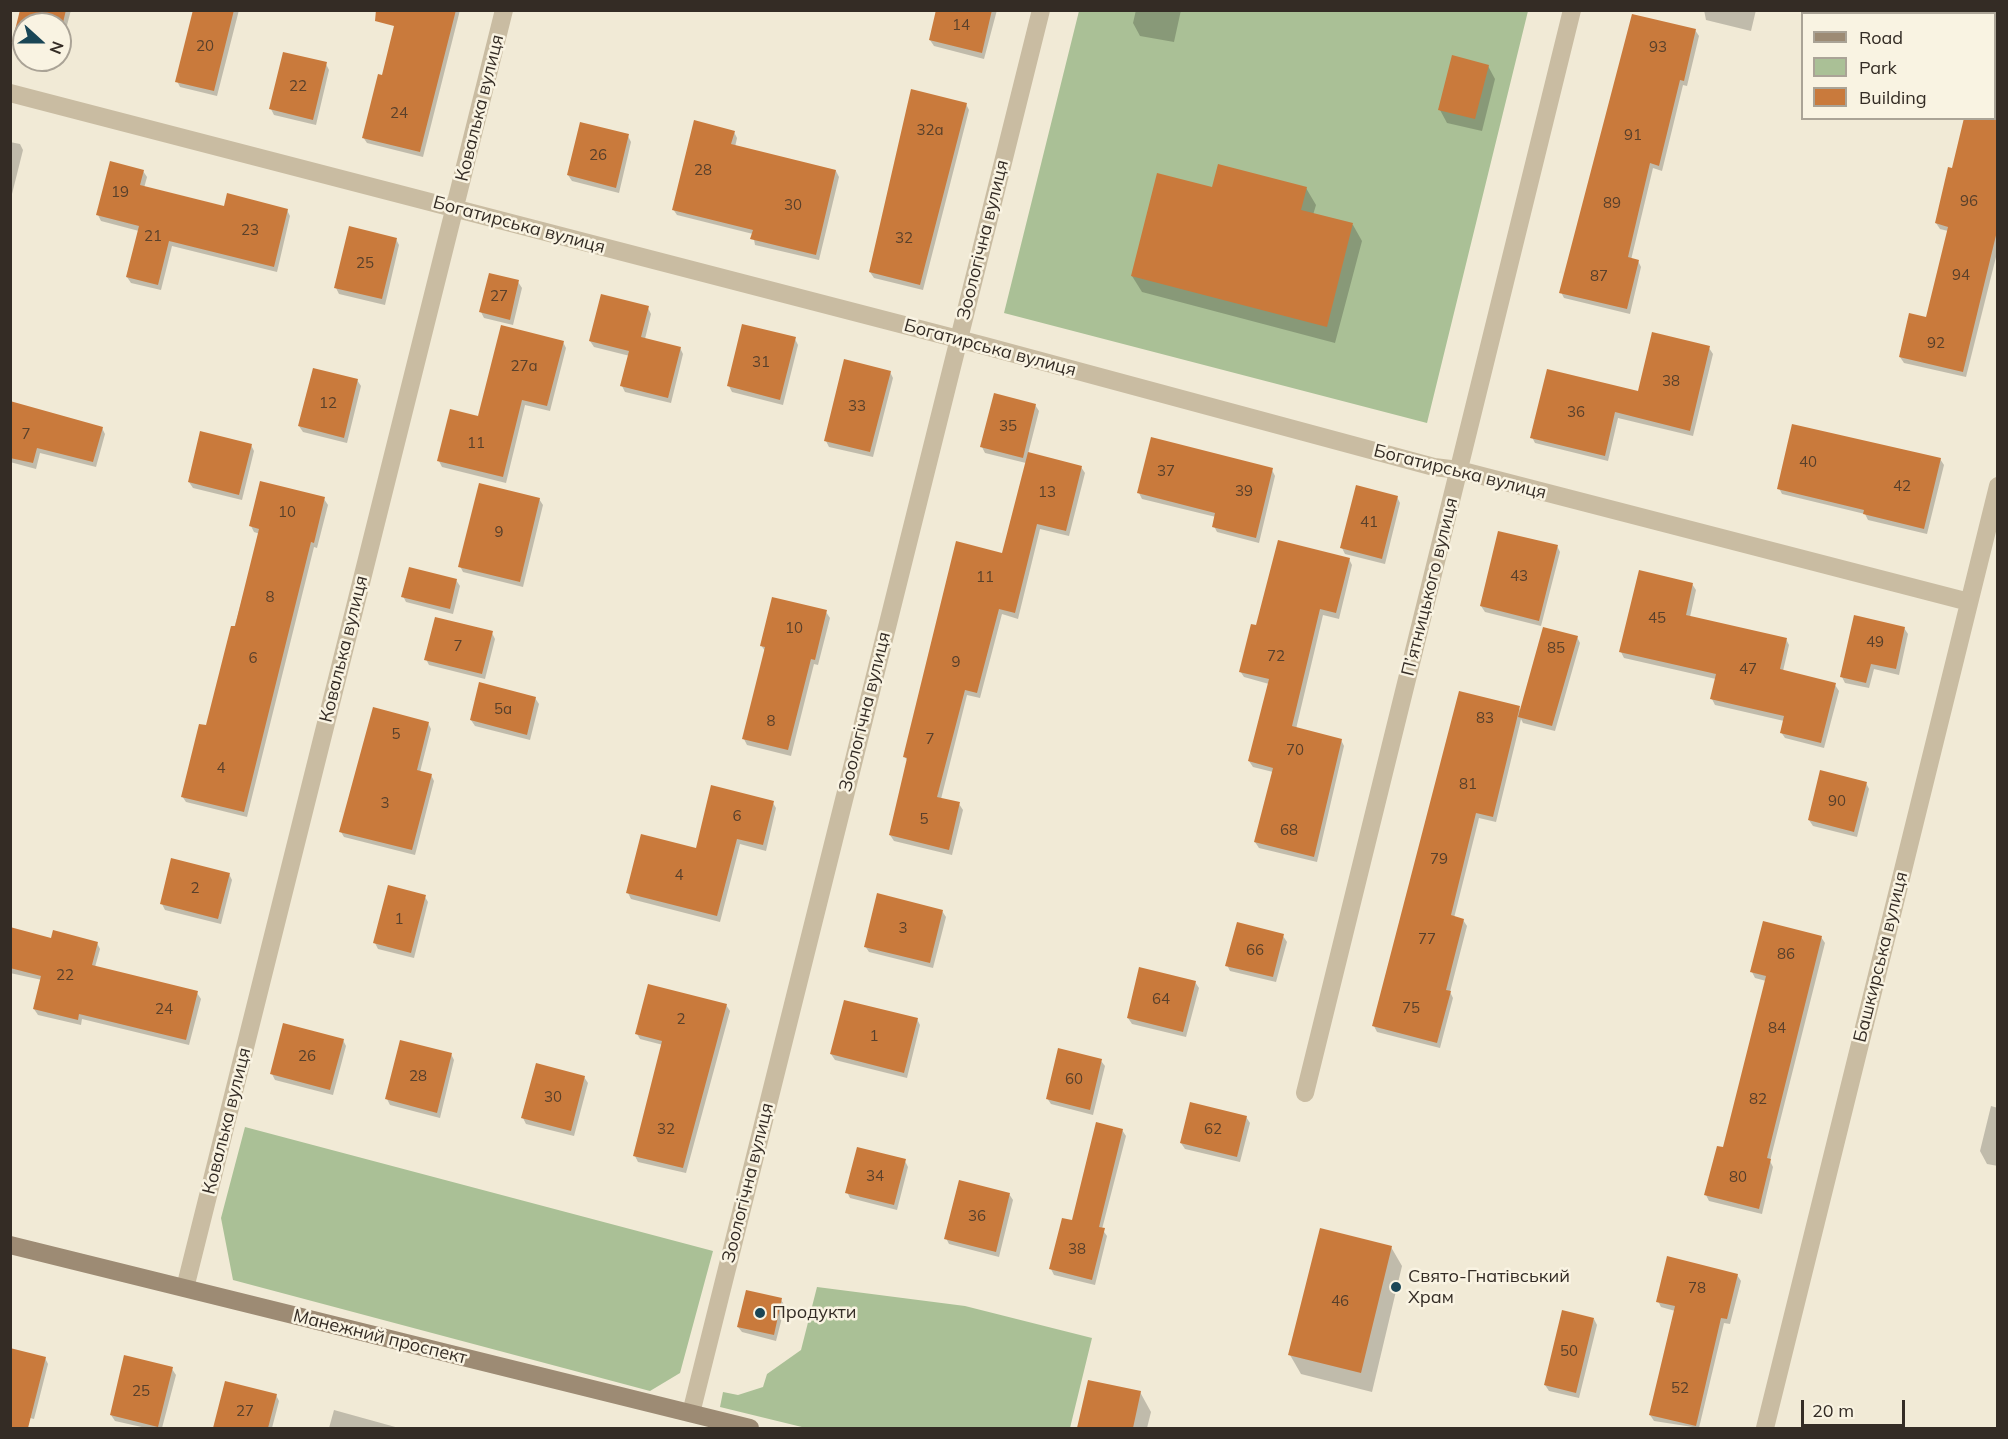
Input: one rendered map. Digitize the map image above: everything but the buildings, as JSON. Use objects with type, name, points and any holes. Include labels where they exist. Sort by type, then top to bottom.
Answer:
[{"type":"street","name":"Ковалька вулиця","points":[[185,1288],[504,10]]},
{"type":"street","name":"Зоологічна вулиця","points":[[691,1413],[1041,10]]},
{"type":"street","name":"П’ятницького вулиця","points":[[1305,1093],[1572,10]]},
{"type":"street","name":"Богатирська вулиця","points":[[10,93],[958,339],[1434,467],[1459,470],[1969,602]]},
{"type":"street","name":"Башкирська вулиця","points":[[1765,1428],[1998,486]]},
{"type":"street","name":"Манежний проспект","points":[[10,1245],[750,1428]]},
{"type":"green space","points":[[1079,11],[1528,11],[1427,423],[1004,313]]},
{"type":"green space","points":[[245,1127],[713,1251],[680,1373],[650,1391],[233,1280],[221,1218]]},
{"type":"green space","points":[[817,1287],[965,1306],[1092,1338],[1070,1428],[806,1428],[720,1407],[723,1392],[738,1395],[763,1387],[767,1374],[801,1350]]},
{"type":"place","name":"Свято-Гнатівський Храм","points":[[1396,1287]]},
{"type":"place","name":"Продукти","points":[[760,1313]]}]
